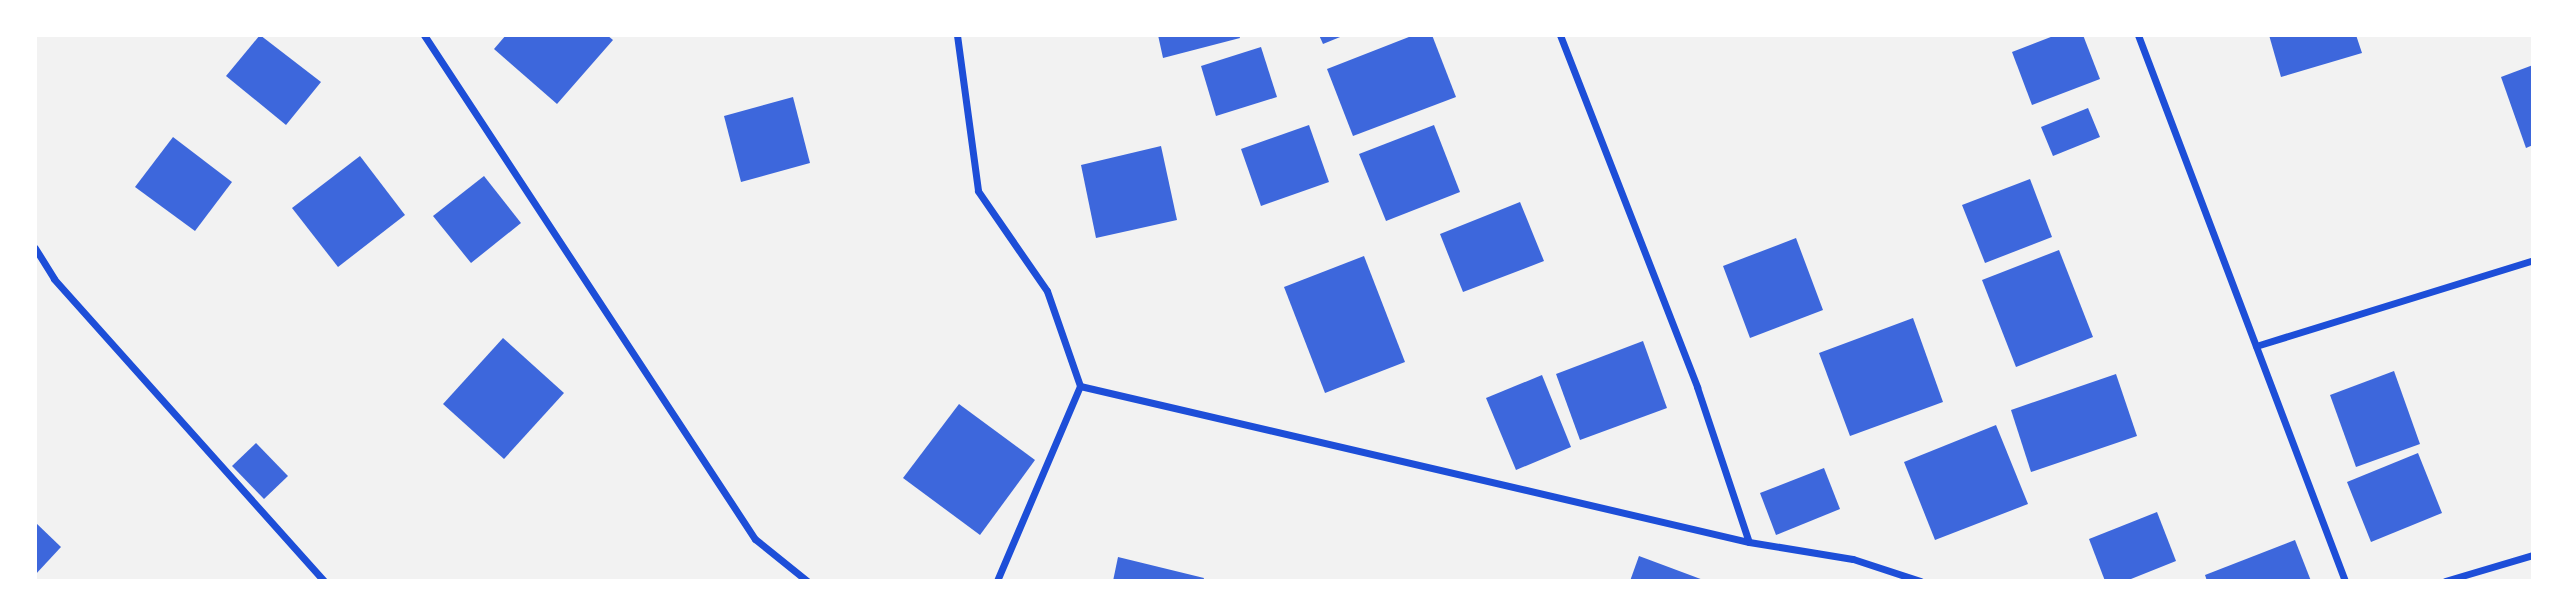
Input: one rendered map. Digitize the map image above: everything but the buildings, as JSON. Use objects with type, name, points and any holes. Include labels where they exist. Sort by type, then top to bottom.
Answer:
[{"type":"street","points":[[424,35],[755,540],[807,581]]},
{"type":"street","points":[[957,35],[978,191],[1047,291],[1080,386],[997,581]]},
{"type":"street","points":[[1560,35],[1697,387],[1749,542]]},
{"type":"street","points":[[2138,35],[2345,581]]},
{"type":"street","points":[[35,248],[54,279],[324,581]]},
{"type":"street","points":[[2256,346],[2533,260]]},
{"type":"street","points":[[1080,386],[1749,542],[1853,559],[1920,581]]},
{"type":"street","points":[[2445,581],[2533,555]]}]
